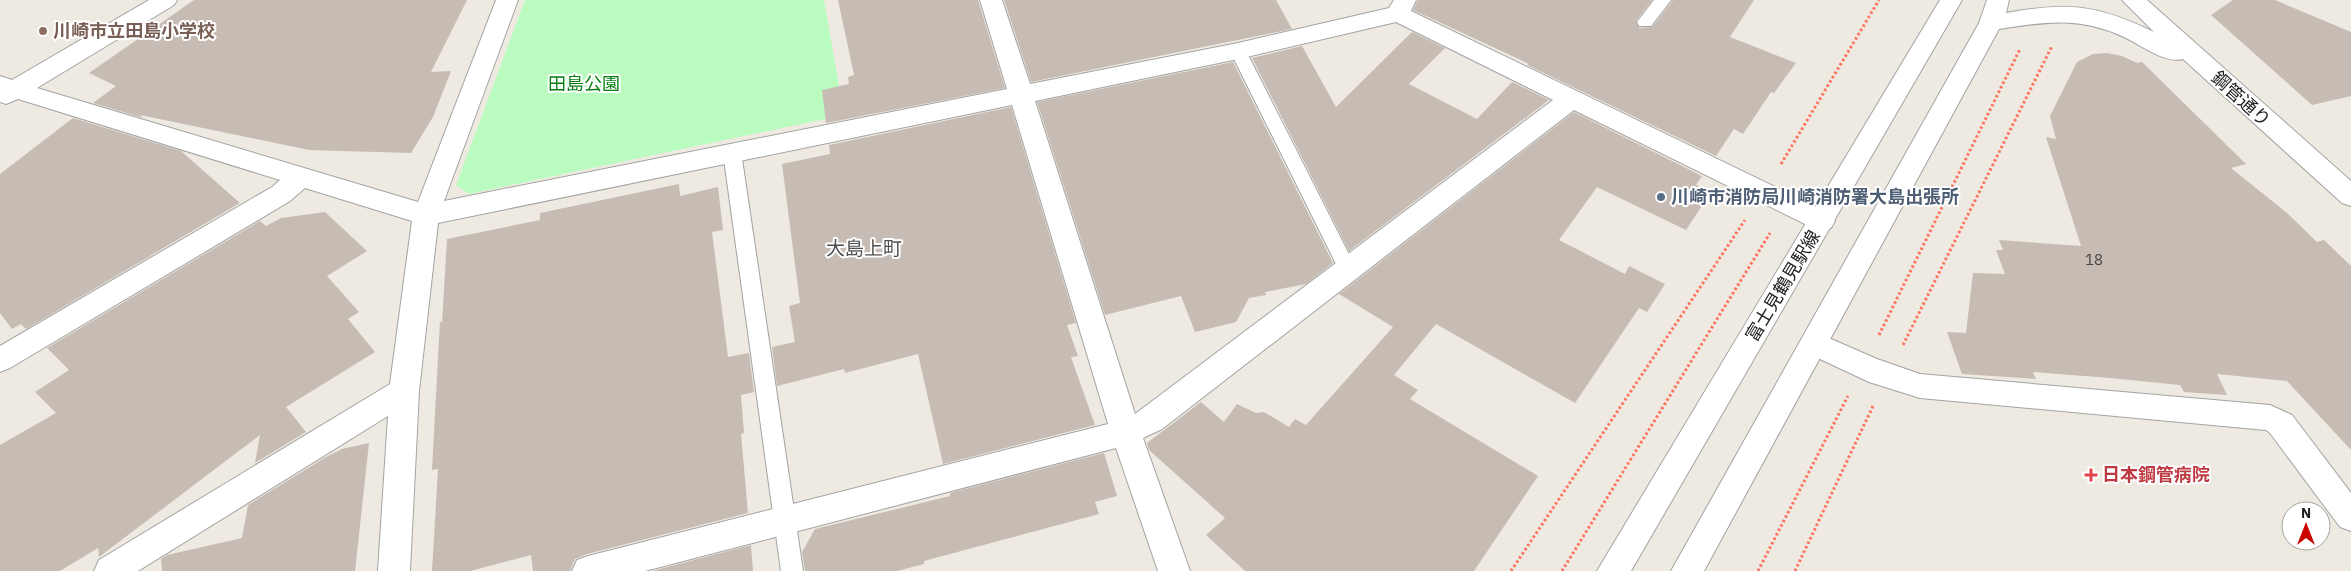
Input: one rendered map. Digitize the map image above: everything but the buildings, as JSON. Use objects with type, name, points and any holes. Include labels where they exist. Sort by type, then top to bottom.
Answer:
[{"type":"street","points":[[5,91],[166,0]]},
{"type":"street","points":[[394,571],[404,391],[426,214],[507,0]]},
{"type":"street","points":[[991,0],[1126,432],[1174,571]]},
{"type":"street","name":"富士見鶴見駅線","points":[[1613,571],[1822,221],[1905,75],[1951,0]]},
{"type":"street","name":"鋼管通り","points":[[2134,0],[2211,72],[2351,196]]},
{"type":"street","points":[[5,91],[426,214],[1238,51],[1402,7],[1573,98],[1822,221]]},
{"type":"street","points":[[1687,571],[1815,344],[1994,12],[2036,17],[2043,14],[2074,14],[2095,18],[2131,29],[2211,72]]},
{"type":"street","points":[[588,571],[1126,432],[1152,420],[1573,98]]},
{"type":"street","points":[[0,360],[281,194],[301,177]]},
{"type":"street","points":[[1815,344],[1874,373],[1920,386],[2270,418],[2281,424],[2351,517]]},
{"type":"street","points":[[110,571],[404,391]]},
{"type":"lane","points":[[1645,22],[1663,0]]},
{"type":"lane","points":[[1238,51],[1348,270]]},
{"type":"lane","points":[[732,152],[792,571]]},
{"type":"path","points":[[1511,571],[1764,193],[1879,0]]},
{"type":"path","points":[[1795,571],[1874,373],[2036,17]]},
{"type":"path","points":[[1758,571],[1874,373],[2054,42]]},
{"type":"path","points":[[1562,571],[1788,204]]},
{"type":"green space","name":"田島公園","points":[[525,0],[824,0],[844,115],[469,194],[456,185]]},
{"type":"place","name":"川崎市立田島小学校","points":[[43,31]]},
{"type":"place","name":"川崎市消防局川崎消防署大島出張所","points":[[1661,197]]},
{"type":"place","name":"日本鋼管病院","points":[[2091,475]]},
{"type":"district","name":"大島上町","points":[[864,248]]}]
